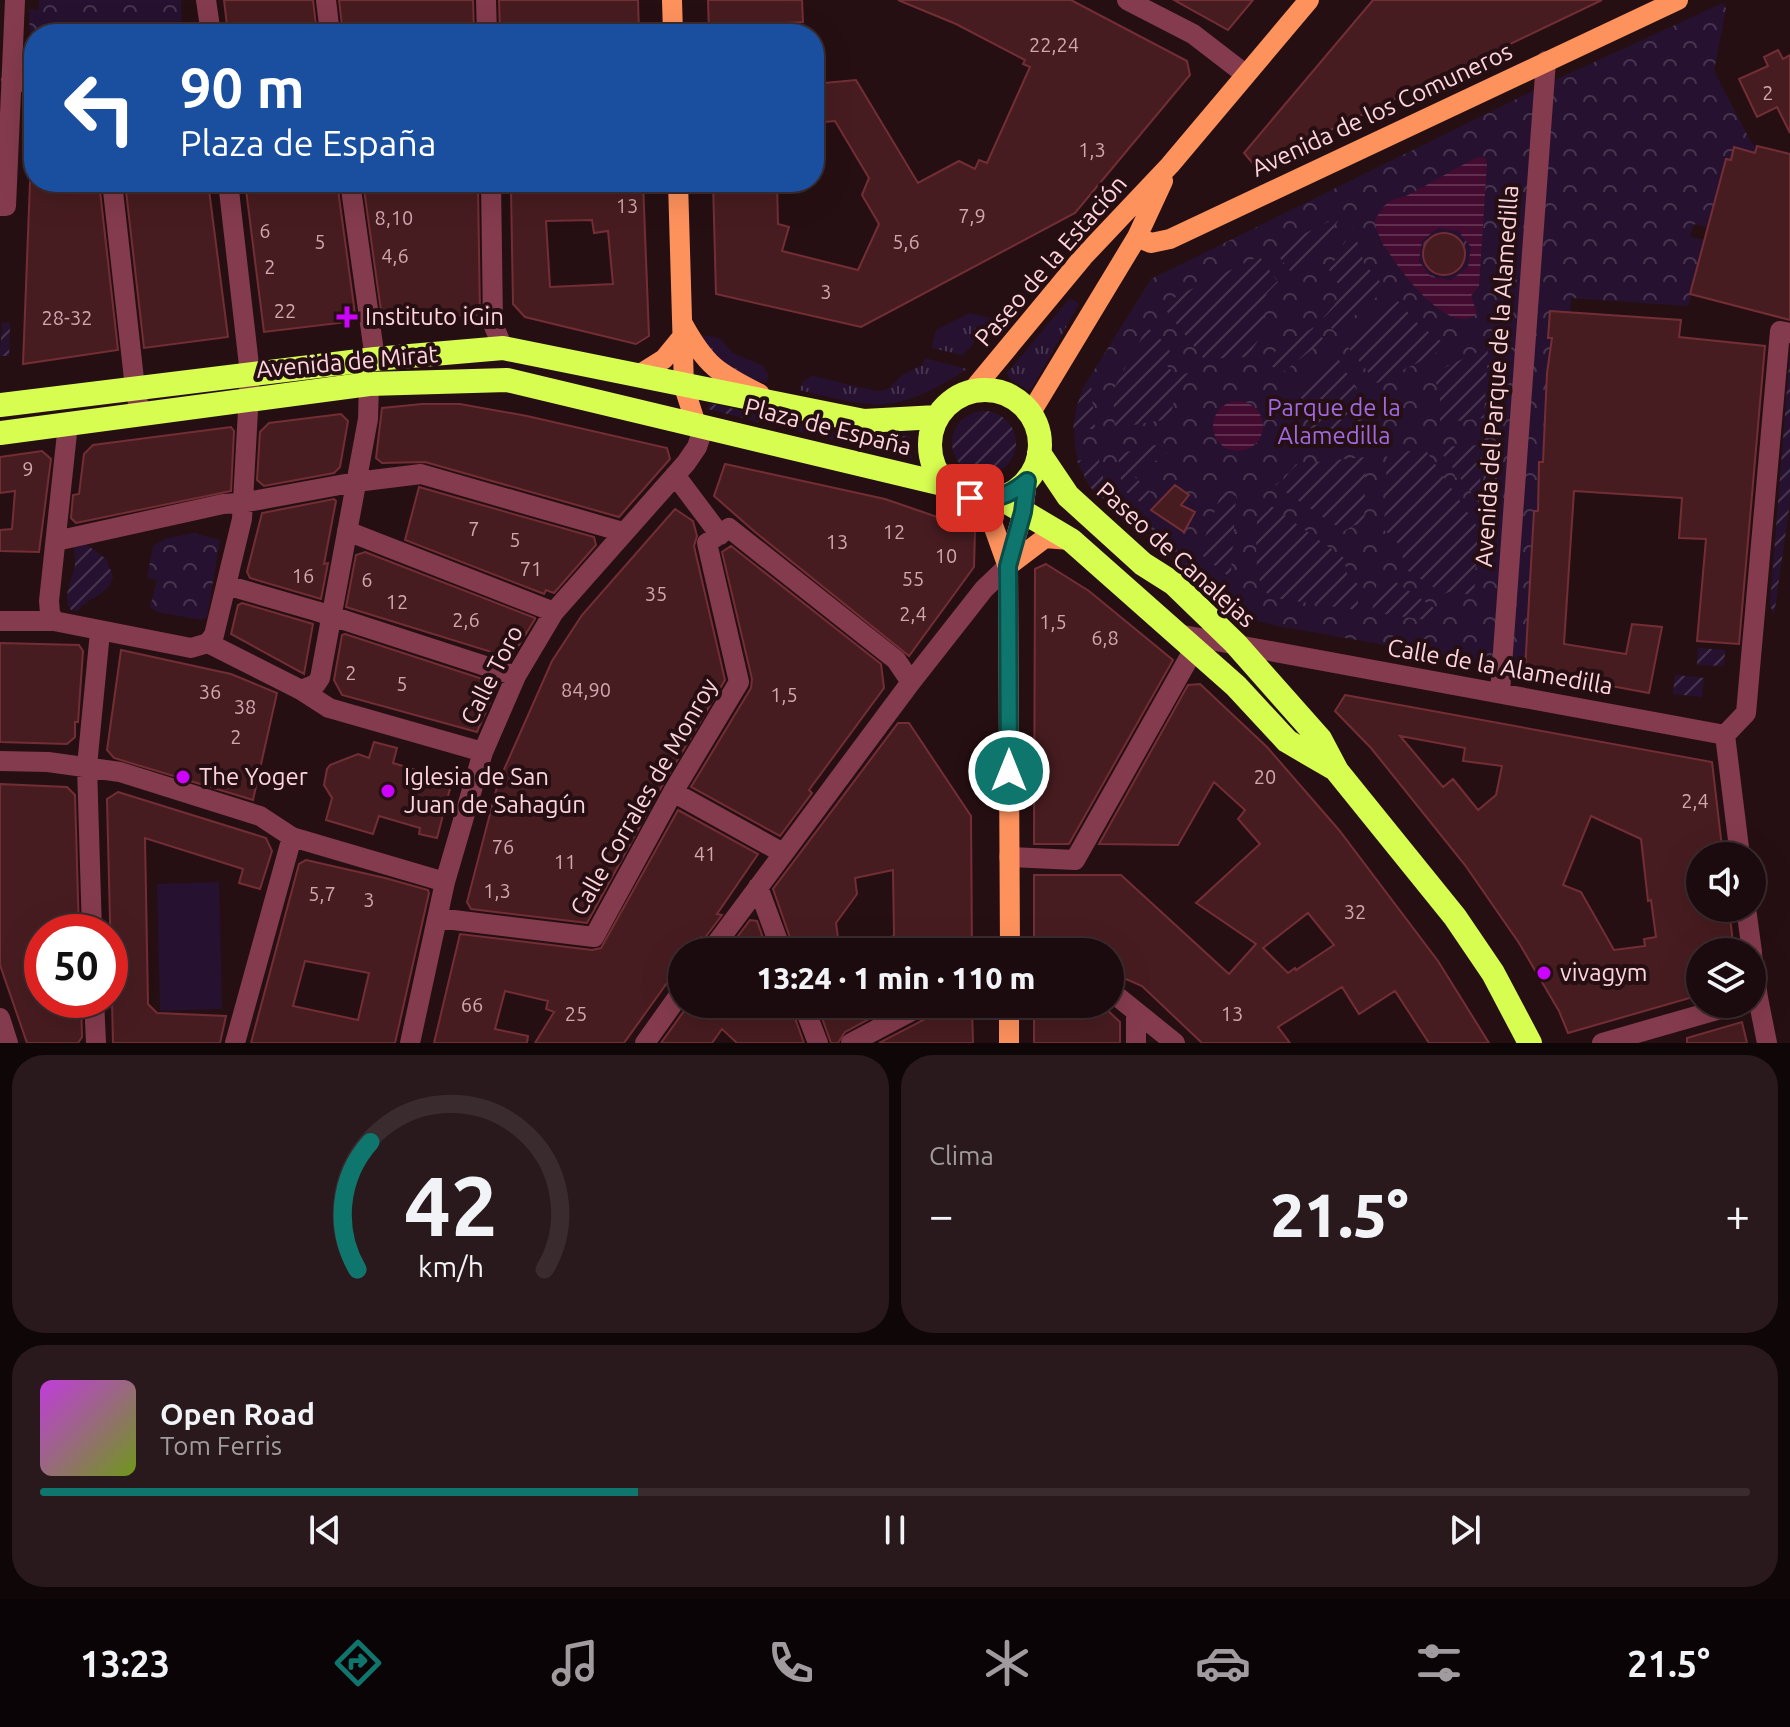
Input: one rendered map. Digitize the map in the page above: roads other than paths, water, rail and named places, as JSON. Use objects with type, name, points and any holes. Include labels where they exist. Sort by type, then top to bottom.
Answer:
[{"type":"highway","name":"Avenida de Mirat","points":[[0,433],[140,413],[375,359],[503,348],[684,387]]},
{"type":"highway","name":"Avenida de Mirat","points":[[0,405],[135,388],[507,380],[700,425]]},
{"type":"highway","name":"Plaza de España","points":[[684,387],[864,421],[937,417]]},
{"type":"highway","points":[[972,391],[993,391],[1015,399],[1030,414],[1038,433],[1039,453],[1027,481],[1014,491],[992,499]]},
{"type":"highway","name":"Plaza de España","points":[[972,391],[952,401],[937,417],[931,434],[930,452],[936,470],[947,485],[958,493],[992,499]]},
{"type":"highway","name":"Plaza de España","points":[[700,425],[947,485]]},
{"type":"highway","name":"Paseo de Canalejas","points":[[1039,453],[1068,496],[1143,564],[1173,583],[1235,643],[1261,658],[1320,739],[1337,771],[1455,917],[1493,973],[1530,1043]]},
{"type":"highway","name":"Paseo de Canalejas","points":[[992,499],[1023,512],[1071,540],[1236,686],[1287,741],[1337,771]]},
{"type":"main road","points":[[672,0],[673,24]]},
{"type":"main road","name":"Paseo de la Estación","points":[[972,391],[1083,257],[1170,165],[1309,0]]},
{"type":"main road","name":"Avenida de los Comuneros","points":[[1137,237],[1151,243],[1170,239],[1678,0]]},
{"type":"main road","name":"Paseo de la Estación","points":[[1030,414],[1137,237],[1170,165]]},
{"type":"main road","points":[[678,192],[684,387],[700,425]]},
{"type":"main road","points":[[1133,205],[1137,237]]},
{"type":"main road","points":[[637,376],[664,359],[682,329]]},
{"type":"main road","points":[[682,329],[700,355],[723,376],[778,403]]},
{"type":"main road","points":[[1008,566],[1023,512],[1027,481]]},
{"type":"main road","points":[[992,499],[1008,566],[1010,938]]},
{"type":"main road","points":[[1008,566],[1045,538],[1071,540]]},
{"type":"main road","points":[[1009,1018],[1009,1043]]},
{"type":"street","points":[[3,206],[15,0]]},
{"type":"street","points":[[206,0],[210,24]]},
{"type":"street","points":[[326,0],[329,24]]},
{"type":"street","points":[[486,0],[487,24]]},
{"type":"street","points":[[1127,0],[1193,34],[1245,74]]},
{"type":"street","name":"Avenida del Parque de la Alamedilla","points":[[1500,693],[1546,61]]},
{"type":"street","points":[[11,80],[24,82]]},
{"type":"street","points":[[113,192],[140,413]]},
{"type":"street","points":[[0,621],[54,621],[191,648],[208,643],[214,635],[242,519],[250,386],[229,192]]},
{"type":"street","points":[[351,192],[375,359]]},
{"type":"street","points":[[491,192],[493,324],[503,348]]},
{"type":"street","points":[[1738,842],[1725,735],[1746,713],[1780,331],[1790,333]]},
{"type":"street","points":[[301,690],[316,684],[320,678],[368,419],[369,384]]},
{"type":"street","points":[[54,621],[49,601],[68,424]]},
{"type":"street","name":"Calle Toro","points":[[410,1043],[445,882],[483,752],[516,676],[554,612],[697,447],[700,425]]},
{"type":"street","points":[[56,541],[223,504],[421,474],[623,532]]},
{"type":"street","points":[[675,475],[720,535],[729,528],[896,660],[911,682]]},
{"type":"street","points":[[347,531],[554,612]]},
{"type":"street","name":"Calle Corrales de Monroy","points":[[437,918],[594,937],[673,792],[739,682],[707,543],[720,535]]},
{"type":"street","points":[[720,938],[911,682],[984,589],[1008,566]]},
{"type":"street","points":[[226,585],[516,676]]},
{"type":"street","points":[[91,914],[87,766],[100,632]]},
{"type":"street","points":[[1009,857],[1075,860],[1186,642],[1235,643]]},
{"type":"street","points":[[208,643],[301,690],[329,708],[483,752]]},
{"type":"street","name":"Calle de la Alamedilla","points":[[1261,658],[1500,693],[1725,735]]},
{"type":"street","points":[[0,761],[48,762],[120,772],[260,816],[292,837],[445,882]]},
{"type":"street","points":[[673,792],[783,853]]},
{"type":"street","points":[[235,1043],[292,837]]},
{"type":"street","points":[[758,887],[777,938]]},
{"type":"street","points":[[1124,1002],[1175,1043]]},
{"type":"street","points":[[645,1043],[668,1011]]},
{"type":"street","points":[[1136,1012],[1136,1043]]},
{"type":"street","points":[[0,1018],[8,1043]]},
{"type":"street","points":[[95,1018],[96,1043]]},
{"type":"street","points":[[808,1018],[818,1043]]},
{"type":"street","points":[[851,1043],[898,1018]]},
{"type":"street","points":[[1602,1043],[1690,1018]]},
{"type":"street","points":[[1756,1018],[1767,1043]]},
{"type":"place","name":"Instituto iGin","points":[[347,317]]},
{"type":"place","name":"The Yoger","points":[[183,777]]},
{"type":"place","name":"Iglesia de San Juan de Sahagún","points":[[388,791]]},
{"type":"place","name":"vivagym","points":[[1544,973]]},
{"type":"park label","name":"Parque de la Alamedilla","points":[[1334,422]]}]
